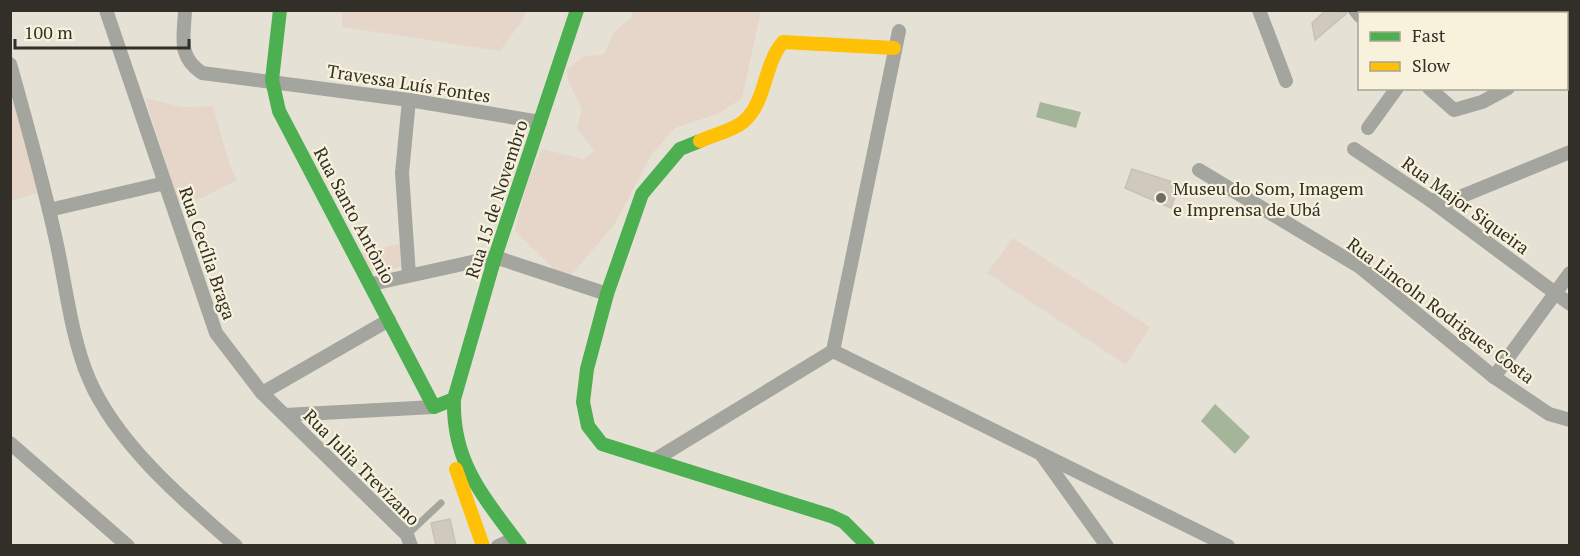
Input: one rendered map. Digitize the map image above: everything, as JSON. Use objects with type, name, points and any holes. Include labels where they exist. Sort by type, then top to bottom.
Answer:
[{"type":"street","name":"Rua Cecília Braga","points":[[106,10],[216,333],[262,393],[285,415]]},
{"type":"street","name":"Travessa Luís Fontes","points":[[184,10],[184,51],[188,63],[202,73],[272,80],[410,100],[540,122]]},
{"type":"street","name":"Rua Santo Antônio","points":[[280,10],[272,80],[279,111],[372,284],[438,418],[483,546]]},
{"type":"street","name":"Rua 15 de Novembro","points":[[520,545],[471,478],[459,452],[451,422],[454,399],[495,257],[577,10]]},
{"type":"street","points":[[1258,10],[1286,81]]},
{"type":"street","points":[[656,459],[833,351],[899,31]]},
{"type":"street","points":[[868,546],[844,522],[831,516],[656,459],[626,453],[602,444],[588,426],[583,402],[587,369],[607,294],[642,194],[680,149],[742,123],[755,109],[774,52],[783,42],[894,48]]},
{"type":"street","points":[[10,64],[49,210],[89,379],[117,426],[160,476],[181,498],[236,546]]},
{"type":"street","points":[[1368,128],[1396,90]]},
{"type":"street","points":[[1431,90],[1454,110],[1482,102],[1504,90]]},
{"type":"street","points":[[409,274],[402,173],[410,100]]},
{"type":"street","name":"Rua Major Siqueira","points":[[1354,149],[1430,200],[1569,304]]},
{"type":"street","points":[[1430,200],[1450,201],[1569,152]]},
{"type":"street","name":"Rua Lincoln Rodrigues Costa","points":[[1199,170],[1360,267],[1494,377],[1549,414],[1569,420]]},
{"type":"street","points":[[49,210],[165,183]]},
{"type":"street","points":[[372,284],[409,274],[495,257],[607,294]]},
{"type":"street","points":[[1494,377],[1569,273]]},
{"type":"street","points":[[262,393],[389,320]]},
{"type":"street","points":[[833,351],[1228,546]]},
{"type":"street","points":[[285,415],[438,418],[454,399]]},
{"type":"street","name":"Rua Julia Trevizano","points":[[285,415],[409,540]]},
{"type":"street","points":[[10,443],[128,546]]},
{"type":"street","points":[[1039,452],[1107,546]]},
{"type":"street","points":[[498,546],[508,541],[520,545]]},
{"type":"lane","points":[[409,540],[441,503]]},
{"type":"shaded area","points":[[348,10],[526,11],[522,21],[500,51],[342,27],[342,13]]},
{"type":"shaded area","points":[[632,11],[761,11],[742,98],[720,113],[675,128],[652,154],[614,225],[566,281],[515,231],[527,183],[542,149],[584,159],[594,151],[577,129],[582,109],[568,81],[567,69],[583,57],[604,54],[614,32],[632,17]]},
{"type":"shaded area","points":[[10,93],[42,192],[11,201],[10,201]]},
{"type":"shaded area","points":[[145,98],[183,107],[213,106],[230,166],[237,180],[202,198],[178,201]]},
{"type":"shaded area","points":[[1040,102],[1081,112],[1076,128],[1036,117]]},
{"type":"shaded area","points":[[1013,238],[1150,327],[1126,365],[987,273]]},
{"type":"shaded area","points":[[402,243],[406,266],[368,273],[359,254]]},
{"type":"shaded area","points":[[1215,404],[1250,437],[1235,454],[1201,421]]},
{"type":"building","points":[[1326,10],[1347,13],[1315,40],[1312,23]]},
{"type":"building","name":"Museu do Som, Imagem e Imprensa de Ubá","points":[[1132,169],[1179,184],[1171,208],[1125,188]]},
{"type":"building","points":[[450,519],[456,546],[436,546],[431,523]]},
{"type":"traffic: fast","points":[[280,10],[272,80],[279,111],[434,407],[454,399]]},
{"type":"traffic: fast","points":[[520,546],[483,495],[465,461],[458,442],[454,399],[495,257],[577,10]]},
{"type":"traffic: fast","points":[[700,141],[680,149],[642,194],[607,294],[587,369],[583,402],[588,426],[602,444],[831,516],[844,522],[868,546]]},
{"type":"traffic: slow","points":[[700,141],[733,128],[751,114],[761,94],[772,61],[783,42],[894,48]]},
{"type":"traffic: slow","points":[[456,469],[483,546]]},
{"type":"place","name":"Museu do Som, Imagem e Imprensa de Ubá","points":[[1161,198]]}]
